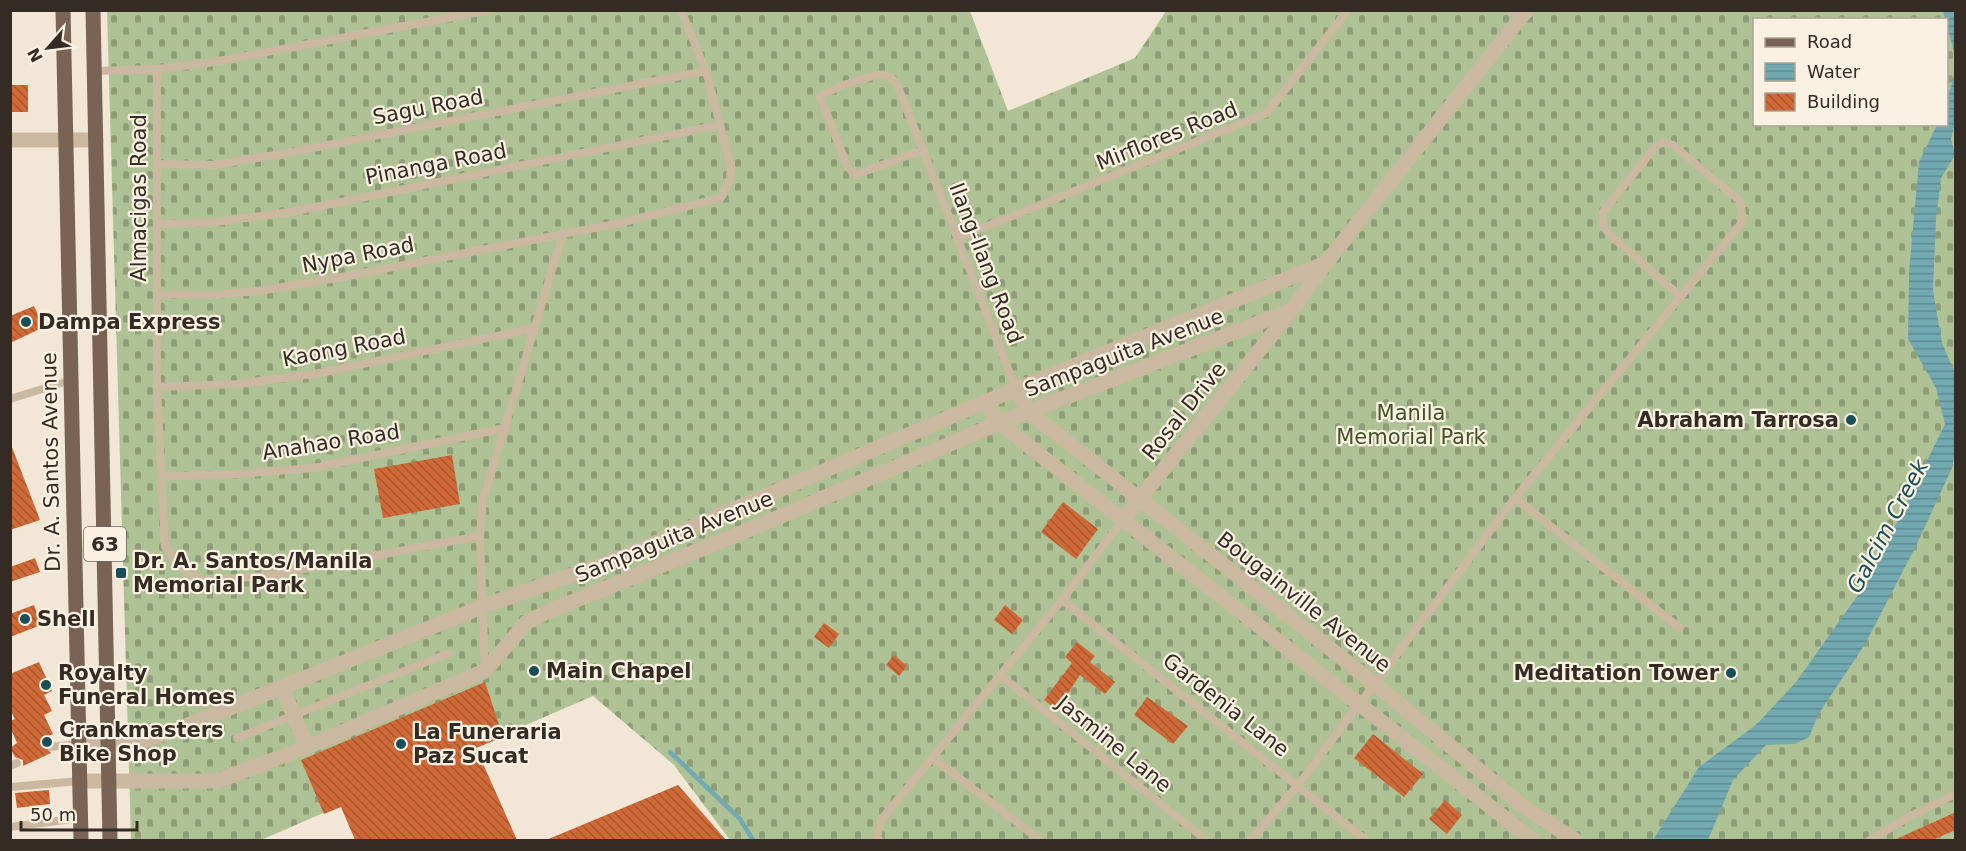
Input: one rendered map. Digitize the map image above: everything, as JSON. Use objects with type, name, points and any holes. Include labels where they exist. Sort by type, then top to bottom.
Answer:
[{"type":"main road","name":"Dr. A. Santos Avenue","points":[[63,10],[81,840]]},
{"type":"main road","name":"63","points":[[93,10],[110,840]]},
{"type":"street","name":"Rosal Drive","points":[[1122,521],[1292,310],[1326,262],[1519,14]]},
{"type":"street","points":[[10,140],[96,140]]},
{"type":"street","name":"Sampaguita Avenue","points":[[78,744],[137,742],[484,606],[620,558],[985,402],[1326,262]]},
{"type":"street","name":"Sampaguita Avenue","points":[[80,781],[218,781],[307,747],[485,670],[527,622],[547,612],[999,423],[1292,310]]},
{"type":"street","name":"Bougainville Avenue","points":[[1016,390],[1029,412],[1375,684],[1524,807],[1575,840]]},
{"type":"street","points":[[985,402],[999,423],[1533,840]]},
{"type":"street","points":[[657,543],[665,564]]},
{"type":"street","points":[[282,687],[292,716],[307,747]]},
{"type":"lane","points":[[95,71],[157,69],[275,52],[490,10]]},
{"type":"lane","points":[[485,670],[480,536],[483,500],[563,233],[615,224],[721,198],[730,180],[731,167],[706,71],[681,10]]},
{"type":"lane","name":"Mirflores Road","points":[[958,238],[1243,125],[1267,113],[1348,10]]},
{"type":"lane","name":"Almacigas Road","points":[[157,69],[157,387],[165,546],[175,561],[187,573],[203,580],[267,576],[480,536]]},
{"type":"lane","name":"Sagu Road","points":[[156,164],[214,165],[277,155],[706,71]]},
{"type":"lane","name":"Ilang-Ilang Road","points":[[923,150],[866,173],[855,175],[847,166],[820,96],[843,85],[887,75],[896,82],[958,238],[1016,390]]},
{"type":"lane","name":"Pinanga Road","points":[[157,224],[216,222],[291,212],[720,125]]},
{"type":"lane","points":[[1251,840],[1298,785],[1515,498],[1679,295],[1743,221],[1740,201],[1673,145],[1663,142],[1656,146],[1602,213],[1603,225],[1679,295]]},
{"type":"lane","name":"Nypa Road","points":[[157,294],[216,295],[259,291],[563,233]]},
{"type":"lane","name":"Kaong Road","points":[[157,387],[237,384],[315,374],[535,328]]},
{"type":"lane","points":[[10,399],[71,380]]},
{"type":"lane","name":"Anahao Road","points":[[162,476],[225,476],[314,468],[505,428]]},
{"type":"lane","points":[[1515,498],[1680,628]]},
{"type":"lane","name":"Rosal Drive","points":[[878,839],[881,820],[1062,600],[1122,521]]},
{"type":"lane","name":"Gardenia Lane","points":[[1062,600],[1366,840]]},
{"type":"lane","points":[[237,738],[449,653]]},
{"type":"lane","name":"Jasmine Lane","points":[[1000,675],[1206,840]]},
{"type":"lane","points":[[51,747],[78,744]]},
{"type":"lane","points":[[933,758],[1040,840]]},
{"type":"lane","points":[[10,787],[80,781]]},
{"type":"lane","points":[[1870,840],[1916,813],[1956,794]]},
{"type":"lane","points":[[10,827],[81,818]]},
{"type":"green space","name":"Manila Memorial Park","points":[[107,11],[970,11],[1008,111],[1135,58],[1166,11],[1955,11],[1955,840],[730,840],[674,765],[593,696],[261,840],[131,840]]},
{"type":"water","points":[[1943,11],[1955,11],[1955,56],[1948,30],[1948,18],[1945,18]]},
{"type":"water","points":[[1955,73],[1955,122],[1951,139],[1955,155],[1941,178],[1936,219],[1933,291],[1942,343],[1955,373],[1956,444],[1952,468],[1915,548],[1865,644],[1818,715],[1809,737],[1795,744],[1766,745],[1733,780],[1708,840],[1653,840],[1699,767],[1757,724],[1796,682],[1868,581],[1945,424],[1936,388],[1908,339],[1909,272],[1919,162],[1937,126],[1948,126],[1948,95]]},
{"type":"building","points":[[10,85],[28,85],[28,112],[10,112]]},
{"type":"building","name":"Dampa Express","points":[[34,306],[44,327],[10,343],[10,316]]},
{"type":"building","points":[[10,442],[40,520],[10,530]]},
{"type":"building","points":[[452,455],[460,504],[383,518],[374,469]]},
{"type":"building","points":[[1063,502],[1098,529],[1076,559],[1041,532]]},
{"type":"building","points":[[35,558],[40,572],[10,582],[10,567]]},
{"type":"building","name":"Shell","points":[[34,605],[41,625],[10,637],[10,614]]},
{"type":"building","points":[[1005,605],[1023,620],[1012,634],[994,620]]},
{"type":"building","points":[[824,623],[839,634],[829,648],[814,637]]},
{"type":"building","points":[[1077,642],[1095,656],[1090,662],[1115,682],[1105,694],[1080,675],[1057,710],[1044,700],[1072,663],[1065,657]]},
{"type":"building","points":[[894,655],[907,666],[899,676],[886,665]]},
{"type":"building","points":[[39,662],[52,691],[44,695],[52,711],[44,715],[53,734],[46,737],[49,741],[45,747],[51,753],[23,766],[23,760],[15,757],[10,748],[17,743],[10,727],[10,721],[15,719],[10,709],[10,674]]},
{"type":"building","points":[[485,682],[503,737],[476,748],[517,840],[355,840],[341,807],[324,814],[301,760]]},
{"type":"building","points":[[1147,697],[1188,726],[1173,744],[1134,715]]},
{"type":"building","points":[[1373,734],[1423,774],[1404,797],[1354,758]]},
{"type":"building","points":[[678,785],[726,840],[546,840]]},
{"type":"building","points":[[49,790],[50,804],[17,808],[15,793]]},
{"type":"building","points":[[1445,800],[1462,815],[1447,834],[1429,819]]},
{"type":"building","points":[[1956,812],[1956,830],[1932,840],[1894,840]]},
{"type":"waterway","name":"Galcim Creek","points":[[670,752],[740,819],[753,840]]},
{"type":"place","name":"Dampa Express","points":[[26,322]]},
{"type":"place","name":"Abraham Tarrosa","points":[[1851,420]]},
{"type":"place","name":"Dr. A. Santos/Manila Memorial Park","points":[[121,573]]},
{"type":"place","name":"Shell","points":[[25,619]]},
{"type":"place","name":"Main Chapel","points":[[534,671]]},
{"type":"place","name":"Meditation Tower","points":[[1731,673]]},
{"type":"place","name":"Royalty Funeral Homes","points":[[46,685]]},
{"type":"place","name":"Crankmasters Bike Shop","points":[[47,742]]},
{"type":"place","name":"La Funeraria Paz Sucat","points":[[401,744]]}]
